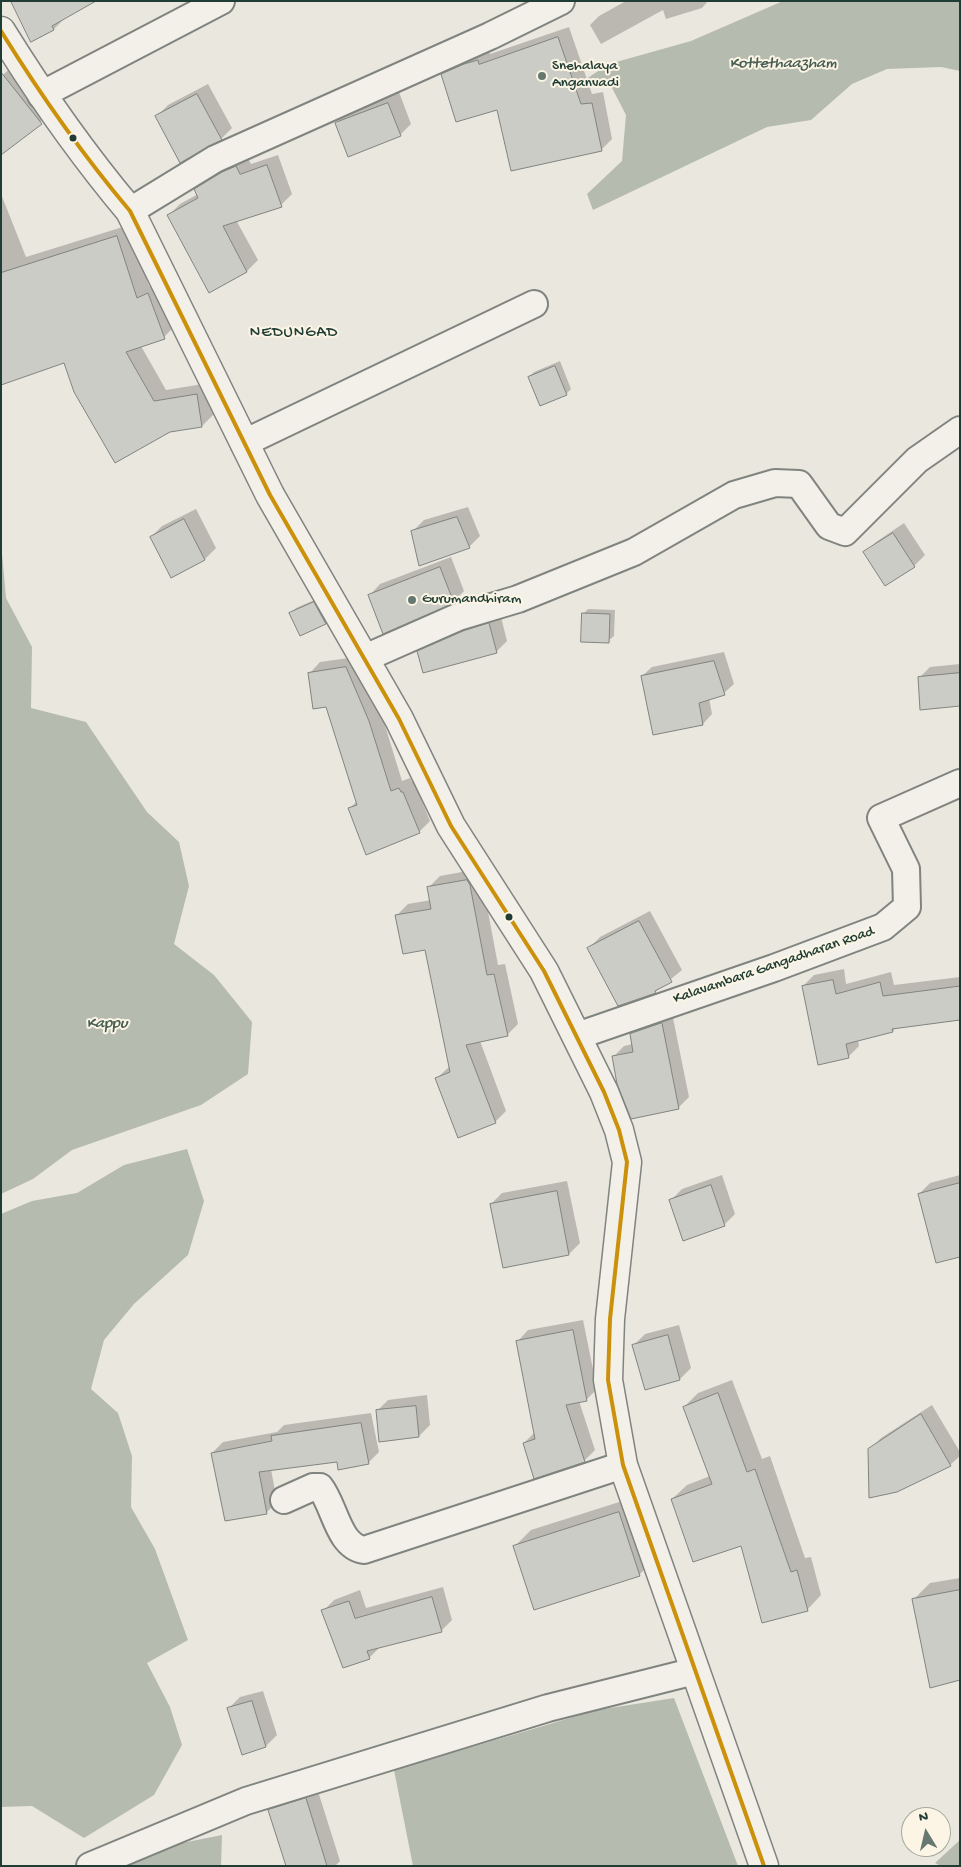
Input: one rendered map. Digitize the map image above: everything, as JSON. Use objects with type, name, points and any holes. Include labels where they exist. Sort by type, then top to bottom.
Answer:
[{"type":"main road","points":[[1,30],[41,96],[98,173],[130,211],[270,495],[399,719],[451,826],[544,971],[604,1092],[619,1130],[627,1162],[610,1319],[608,1380],[623,1465],[764,1866]]},
{"type":"street","points":[[41,96],[221,1]]},
{"type":"street","points":[[130,211],[216,160],[490,36],[560,1]]},
{"type":"street","points":[[244,443],[534,304]]},
{"type":"street","points":[[365,658],[458,617],[518,599],[634,552],[734,495],[775,483],[799,484],[829,526],[845,532],[917,460],[960,430]]},
{"type":"street","name":"Kalavambara Gangadharan Road","points":[[577,1036],[774,968],[883,927],[907,907],[907,878],[906,868],[881,818],[960,783]]},
{"type":"street","points":[[284,1500],[313,1487],[320,1487],[347,1540],[354,1549],[364,1550],[623,1465]]},
{"type":"street","points":[[90,1866],[246,1800],[548,1708],[694,1671]]},
{"type":"water","name":"Kottethaazham","points":[[783,1],[960,1],[960,71],[941,67],[887,69],[852,84],[811,120],[767,127],[593,210],[587,194],[622,161],[626,115],[610,84],[583,81],[609,64],[691,41]]},
{"type":"water","name":"Kappu","points":[[1,542],[6,598],[32,647],[31,708],[86,722],[147,812],[179,842],[189,886],[174,944],[214,975],[252,1022],[248,1074],[201,1105],[72,1150],[33,1179],[1,1194]]},
{"type":"water","points":[[187,1149],[204,1201],[188,1255],[134,1304],[104,1340],[91,1389],[118,1413],[132,1456],[131,1507],[155,1549],[188,1640],[147,1663],[170,1707],[182,1745],[154,1795],[84,1838],[32,1806],[1,1807],[1,1214],[32,1201],[77,1193],[124,1165]]},
{"type":"water","points":[[674,1698],[738,1866],[413,1866],[394,1770],[597,1710]]},
{"type":"water","points":[[222,1835],[221,1866],[121,1866],[167,1846]]},
{"type":"water","points":[[960,1840],[960,1866],[941,1866],[935,1863],[942,1857],[951,1857],[951,1848]]},
{"type":"building","points":[[11,1],[96,1],[52,26],[54,30],[31,42]]},
{"type":"building","points":[[558,37],[581,104],[592,103],[602,151],[511,171],[497,110],[456,122],[441,74],[464,64],[478,60],[479,64]]},
{"type":"building","points":[[1,72],[42,124],[1,155]]},
{"type":"building","points":[[197,94],[222,140],[180,163],[155,116]]},
{"type":"building","points":[[388,103],[401,136],[348,157],[335,123]]},
{"type":"building","points":[[267,165],[282,207],[223,226],[247,272],[209,293],[167,215],[198,198],[194,189],[222,172],[236,166],[240,174]]},
{"type":"building","points":[[117,236],[137,298],[148,293],[165,339],[126,352],[154,401],[197,394],[202,427],[170,432],[115,463],[74,392],[64,363],[1,385],[1,273]]},
{"type":"building","points":[[555,366],[567,395],[540,406],[528,377]]},
{"type":"building","points":[[457,517],[470,548],[419,566],[411,531]]},
{"type":"building","points":[[184,519],[205,560],[171,578],[150,537]]},
{"type":"building","points":[[893,533],[915,567],[885,586],[863,552]]},
{"type":"building","name":"Gurumandhiram","points":[[440,567],[454,603],[383,634],[368,595]]},
{"type":"building","points":[[314,602],[326,624],[300,636],[289,613]]},
{"type":"building","points":[[582,613],[610,614],[609,643],[581,642]]},
{"type":"building","points":[[489,623],[497,653],[423,673],[417,651],[463,631]]},
{"type":"building","points":[[714,661],[725,695],[699,703],[703,725],[653,735],[641,676]]},
{"type":"building","points":[[346,667],[369,721],[391,791],[399,788],[403,792],[420,833],[366,855],[348,808],[357,805],[326,707],[313,709],[308,673]]},
{"type":"building","points":[[960,673],[960,706],[920,710],[918,677]]},
{"type":"building","points":[[467,880],[470,885],[487,975],[494,974],[508,1036],[466,1045],[496,1123],[458,1138],[435,1078],[450,1072],[425,950],[403,954],[395,915],[431,909],[427,887]]},
{"type":"building","points":[[639,921],[672,982],[655,991],[656,993],[618,1006],[587,948]]},
{"type":"building","points":[[833,980],[836,994],[880,982],[883,996],[960,986],[960,1020],[892,1029],[893,1032],[846,1044],[849,1058],[818,1065],[802,986]]},
{"type":"building","points":[[662,1023],[679,1109],[631,1119],[617,1084],[612,1056],[633,1052],[630,1034]]},
{"type":"building","points":[[960,1183],[960,1257],[936,1263],[918,1194]]},
{"type":"building","points":[[711,1185],[725,1226],[683,1241],[669,1200]]},
{"type":"building","points":[[557,1191],[569,1255],[503,1268],[490,1204]]},
{"type":"building","points":[[573,1330],[587,1401],[566,1405],[585,1462],[534,1479],[523,1443],[535,1439],[516,1341]]},
{"type":"building","points":[[668,1335],[680,1380],[645,1390],[632,1345]]},
{"type":"building","points":[[718,1393],[747,1472],[755,1469],[791,1572],[797,1570],[808,1611],[762,1623],[741,1546],[693,1562],[671,1499],[712,1484],[683,1407]]},
{"type":"building","points":[[416,1406],[419,1437],[379,1442],[376,1410]]},
{"type":"building","points":[[921,1414],[951,1466],[897,1492],[869,1498],[868,1449]]},
{"type":"building","points":[[361,1423],[369,1464],[338,1470],[337,1462],[259,1472],[267,1514],[225,1521],[211,1453],[272,1441],[271,1436]]},
{"type":"building","points":[[619,1512],[640,1576],[534,1610],[513,1546]]},
{"type":"building","points":[[960,1590],[960,1680],[930,1688],[912,1599]]},
{"type":"building","points":[[432,1597],[442,1632],[367,1651],[370,1659],[343,1668],[321,1610],[349,1601],[355,1618]]},
{"type":"building","points":[[252,1701],[266,1747],[242,1755],[227,1708]]},
{"type":"building","points":[[306,1798],[327,1866],[286,1866],[268,1810]]},
{"type":"transit line","points":[[1,31],[62,123],[130,211],[270,495],[399,719],[451,826],[544,971],[604,1092],[619,1130],[627,1162],[610,1319],[608,1380],[623,1465],[764,1866]]},
{"type":"place","name":"Snehalaya Anganvadi","points":[[542,76]]},
{"type":"place","name":"Gurumandhiram","points":[[412,600]]},
{"type":"district","name":"NEDUNGAD","points":[[294,334]]}]
